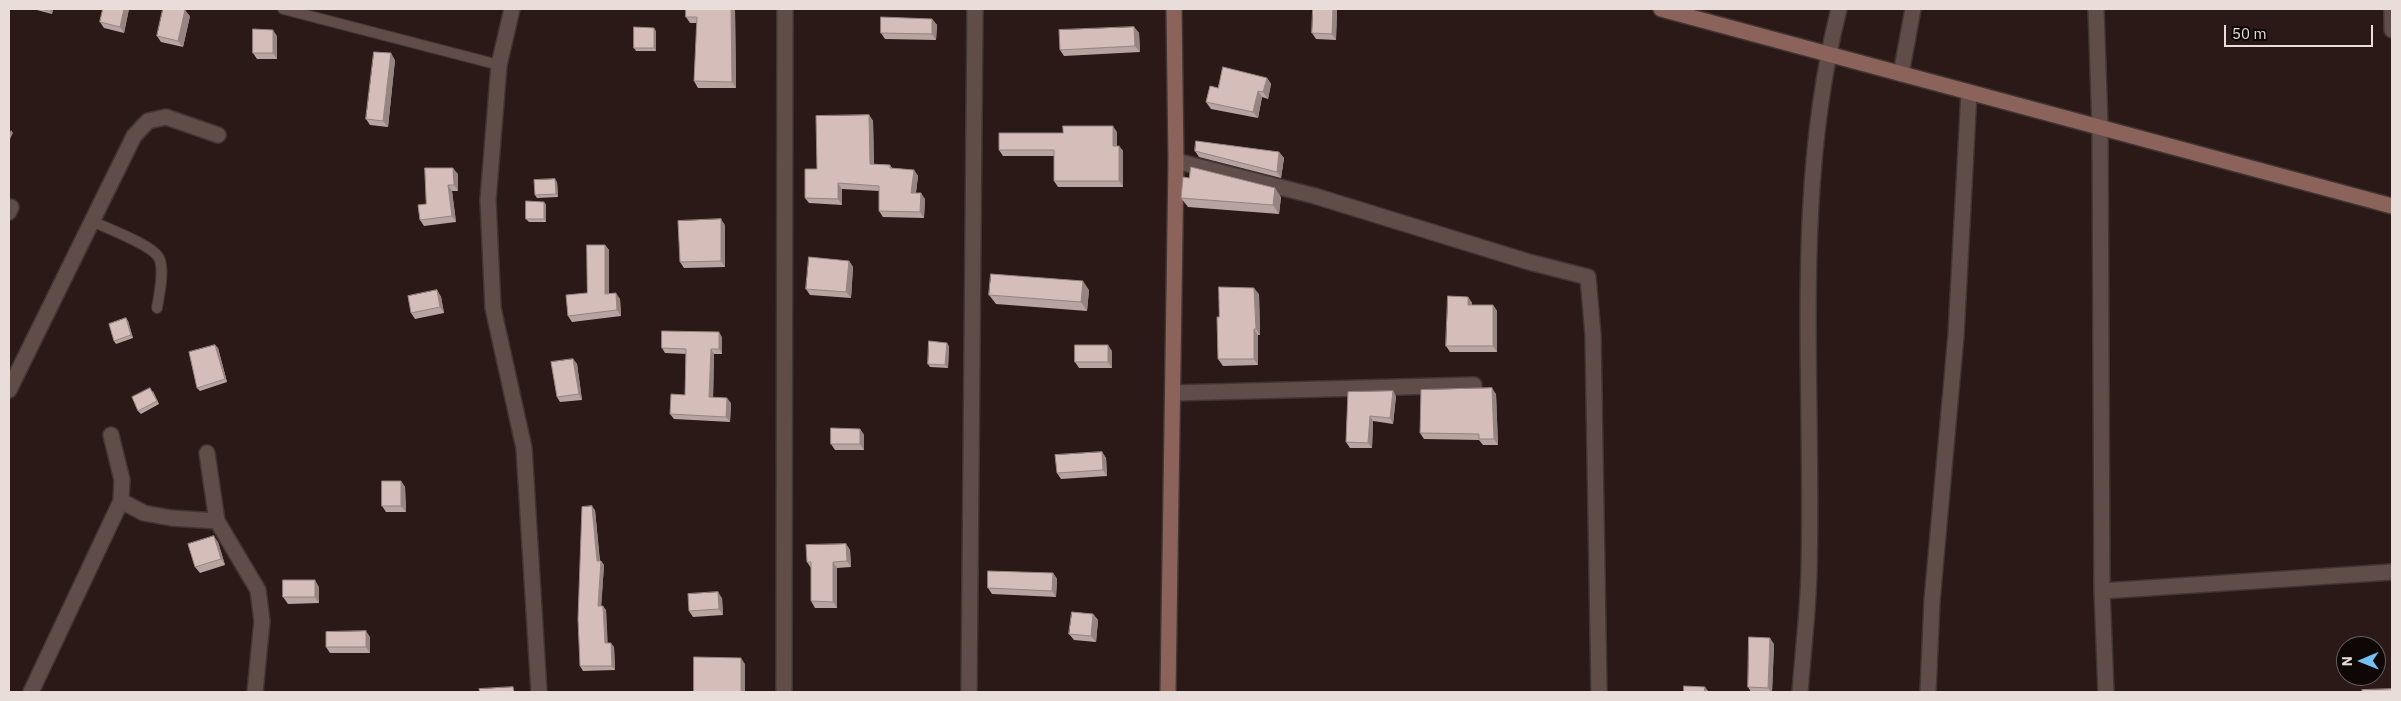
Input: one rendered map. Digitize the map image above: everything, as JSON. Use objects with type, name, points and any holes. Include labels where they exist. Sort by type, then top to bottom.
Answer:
[{"type":"street","points":[[512,9],[499,64],[488,200],[493,308],[524,448],[539,692]]},
{"type":"street","points":[[784,692],[785,9]]},
{"type":"street","points":[[969,692],[976,9]]},
{"type":"street","points":[[1168,692],[1176,161],[1174,9]]},
{"type":"street","points":[[1661,9],[2392,206]]},
{"type":"street","points":[[1800,692],[1809,573],[1808,220],[1827,55],[1839,9]]},
{"type":"street","points":[[1901,74],[1912,9]]},
{"type":"street","points":[[2096,9],[2100,126],[2102,591],[2106,692]]},
{"type":"street","points":[[2392,9],[2392,30]]},
{"type":"street","points":[[1928,692],[1932,601],[1956,335],[1969,92]]},
{"type":"street","points":[[9,390],[134,136],[148,121],[166,117],[218,135]]},
{"type":"street","points":[[1176,161],[1315,196],[1529,262],[1588,277],[1593,335],[1599,692]]},
{"type":"street","points":[[1173,394],[1474,385]]},
{"type":"street","points":[[31,692],[121,501],[122,480],[111,435]]},
{"type":"street","points":[[206,453],[217,521],[258,590],[262,621],[256,692]]},
{"type":"street","points":[[121,501],[144,513],[171,518],[217,521]]},
{"type":"street","points":[[2102,591],[2392,572]]},
{"type":"lane","points":[[283,9],[499,64]]},
{"type":"lane","points":[[92,221],[150,249],[159,258],[161,280],[157,308]]},
{"type":"building","points":[[103,9],[124,9],[120,27],[100,22]]},
{"type":"building","points":[[163,9],[185,10],[178,41],[157,36]]},
{"type":"building","points":[[686,9],[731,9],[732,82],[694,81],[697,17],[686,17]]},
{"type":"building","points":[[1313,9],[1333,9],[1332,34],[1312,33]]},
{"type":"building","points":[[881,17],[932,19],[932,34],[881,33]]},
{"type":"building","points":[[634,27],[654,28],[654,48],[634,48]]},
{"type":"building","points":[[1134,27],[1135,46],[1060,50],[1059,30]]},
{"type":"building","points":[[253,29],[273,30],[273,53],[253,53]]},
{"type":"building","points":[[374,52],[391,53],[383,121],[366,119]]},
{"type":"building","points":[[1223,67],[1267,78],[1263,92],[1258,91],[1253,112],[1206,102],[1210,86],[1218,88]]},
{"type":"building","points":[[869,115],[870,164],[890,165],[890,168],[914,170],[911,193],[921,193],[920,212],[879,211],[879,186],[838,183],[838,199],[805,198],[805,169],[817,169],[816,116]]},
{"type":"building","points":[[1063,126],[1113,126],[1113,146],[1119,146],[1119,181],[1054,181],[1054,150],[999,150],[999,133],[1063,133]]},
{"type":"building","points":[[1196,141],[1279,152],[1277,172],[1195,151]]},
{"type":"building","points":[[1191,167],[1275,188],[1273,205],[1181,198],[1183,177],[1189,178]]},
{"type":"building","points":[[425,168],[453,168],[454,185],[448,185],[452,216],[420,220],[418,205],[426,204]]},
{"type":"building","points":[[555,179],[556,194],[535,195],[534,180]]},
{"type":"building","points":[[526,201],[544,202],[544,219],[526,219]]},
{"type":"building","points":[[721,219],[721,261],[680,262],[678,221]]},
{"type":"building","points":[[587,245],[605,245],[605,294],[616,293],[617,310],[568,316],[566,295],[587,293]]},
{"type":"building","points":[[809,257],[849,261],[846,292],[806,289]]},
{"type":"building","points":[[991,274],[1083,281],[1081,302],[989,295]]},
{"type":"building","points":[[1219,287],[1254,288],[1256,329],[1254,329],[1254,359],[1218,359],[1217,317],[1219,317]]},
{"type":"building","points":[[437,290],[440,307],[411,313],[408,296]]},
{"type":"building","points":[[1448,296],[1468,297],[1468,305],[1493,305],[1493,346],[1446,346]]},
{"type":"building","points":[[126,318],[131,335],[114,341],[109,324]]},
{"type":"building","points":[[662,331],[719,332],[719,349],[711,349],[709,397],[727,398],[726,417],[670,414],[671,394],[685,395],[686,349],[662,348]]},
{"type":"building","points":[[929,341],[947,343],[945,365],[928,364]]},
{"type":"building","points":[[215,345],[225,379],[197,388],[189,352]]},
{"type":"building","points":[[1075,345],[1108,345],[1108,362],[1075,362]]},
{"type":"building","points":[[573,359],[579,394],[557,397],[551,362]]},
{"type":"building","points":[[150,388],[157,401],[138,411],[132,397]]},
{"type":"building","points":[[1492,388],[1494,439],[1479,439],[1479,434],[1420,433],[1421,390]]},
{"type":"building","points":[[1393,391],[1390,418],[1370,416],[1368,443],[1346,442],[1348,392]]},
{"type":"building","points":[[831,428],[860,429],[860,444],[831,444]]},
{"type":"building","points":[[1102,452],[1103,470],[1057,473],[1055,455]]},
{"type":"building","points":[[382,481],[401,481],[401,506],[382,506]]},
{"type":"building","points":[[592,506],[597,561],[601,561],[598,606],[603,606],[605,643],[611,643],[612,666],[580,666],[578,619],[582,507]]},
{"type":"building","points":[[214,536],[221,559],[195,567],[188,544]]},
{"type":"building","points":[[846,544],[847,561],[833,562],[833,602],[811,601],[811,562],[807,562],[806,545]]},
{"type":"building","points":[[988,571],[1053,573],[1052,591],[988,588]]},
{"type":"building","points":[[283,580],[315,580],[315,597],[283,597]]},
{"type":"building","points":[[718,592],[719,609],[689,611],[688,594]]},
{"type":"building","points":[[1072,612],[1093,614],[1091,636],[1069,634]]},
{"type":"building","points":[[366,631],[366,647],[326,647],[326,632]]},
{"type":"building","points":[[1749,637],[1770,638],[1768,688],[1748,687]]},
{"type":"building","points":[[694,657],[741,658],[741,692],[694,692]]},
{"type":"building","points":[[1684,686],[1705,687],[1704,692],[1684,692]]},
{"type":"building","points":[[513,687],[514,692],[480,692],[479,689]]},
{"type":"building","points":[[2392,689],[2392,692],[2362,692],[2362,690]]}]
